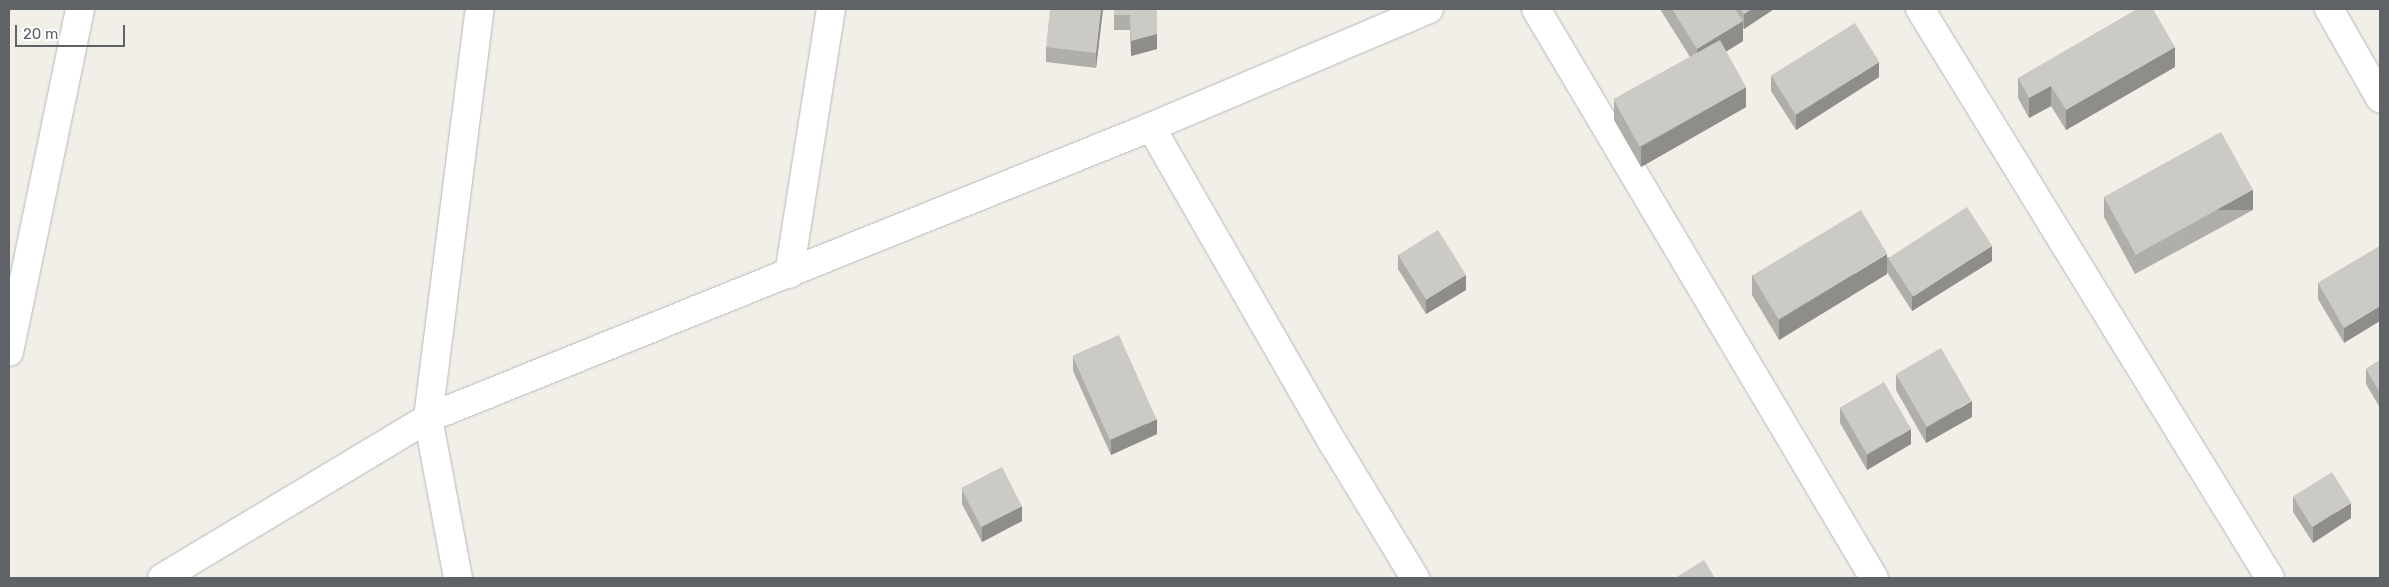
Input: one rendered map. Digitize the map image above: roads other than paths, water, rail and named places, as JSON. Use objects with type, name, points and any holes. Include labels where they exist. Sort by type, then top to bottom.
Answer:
[{"type":"street","points":[[9,352],[80,9]]},
{"type":"street","points":[[458,578],[428,418],[480,9]]},
{"type":"street","points":[[789,274],[831,9]]},
{"type":"street","points":[[162,578],[428,418],[1151,127],[1430,9]]},
{"type":"street","points":[[1536,9],[1874,578]]},
{"type":"street","points":[[1920,9],[2270,578]]},
{"type":"street","points":[[2329,9],[2380,98]]},
{"type":"street","points":[[1151,127],[1333,443],[1415,578]]}]
